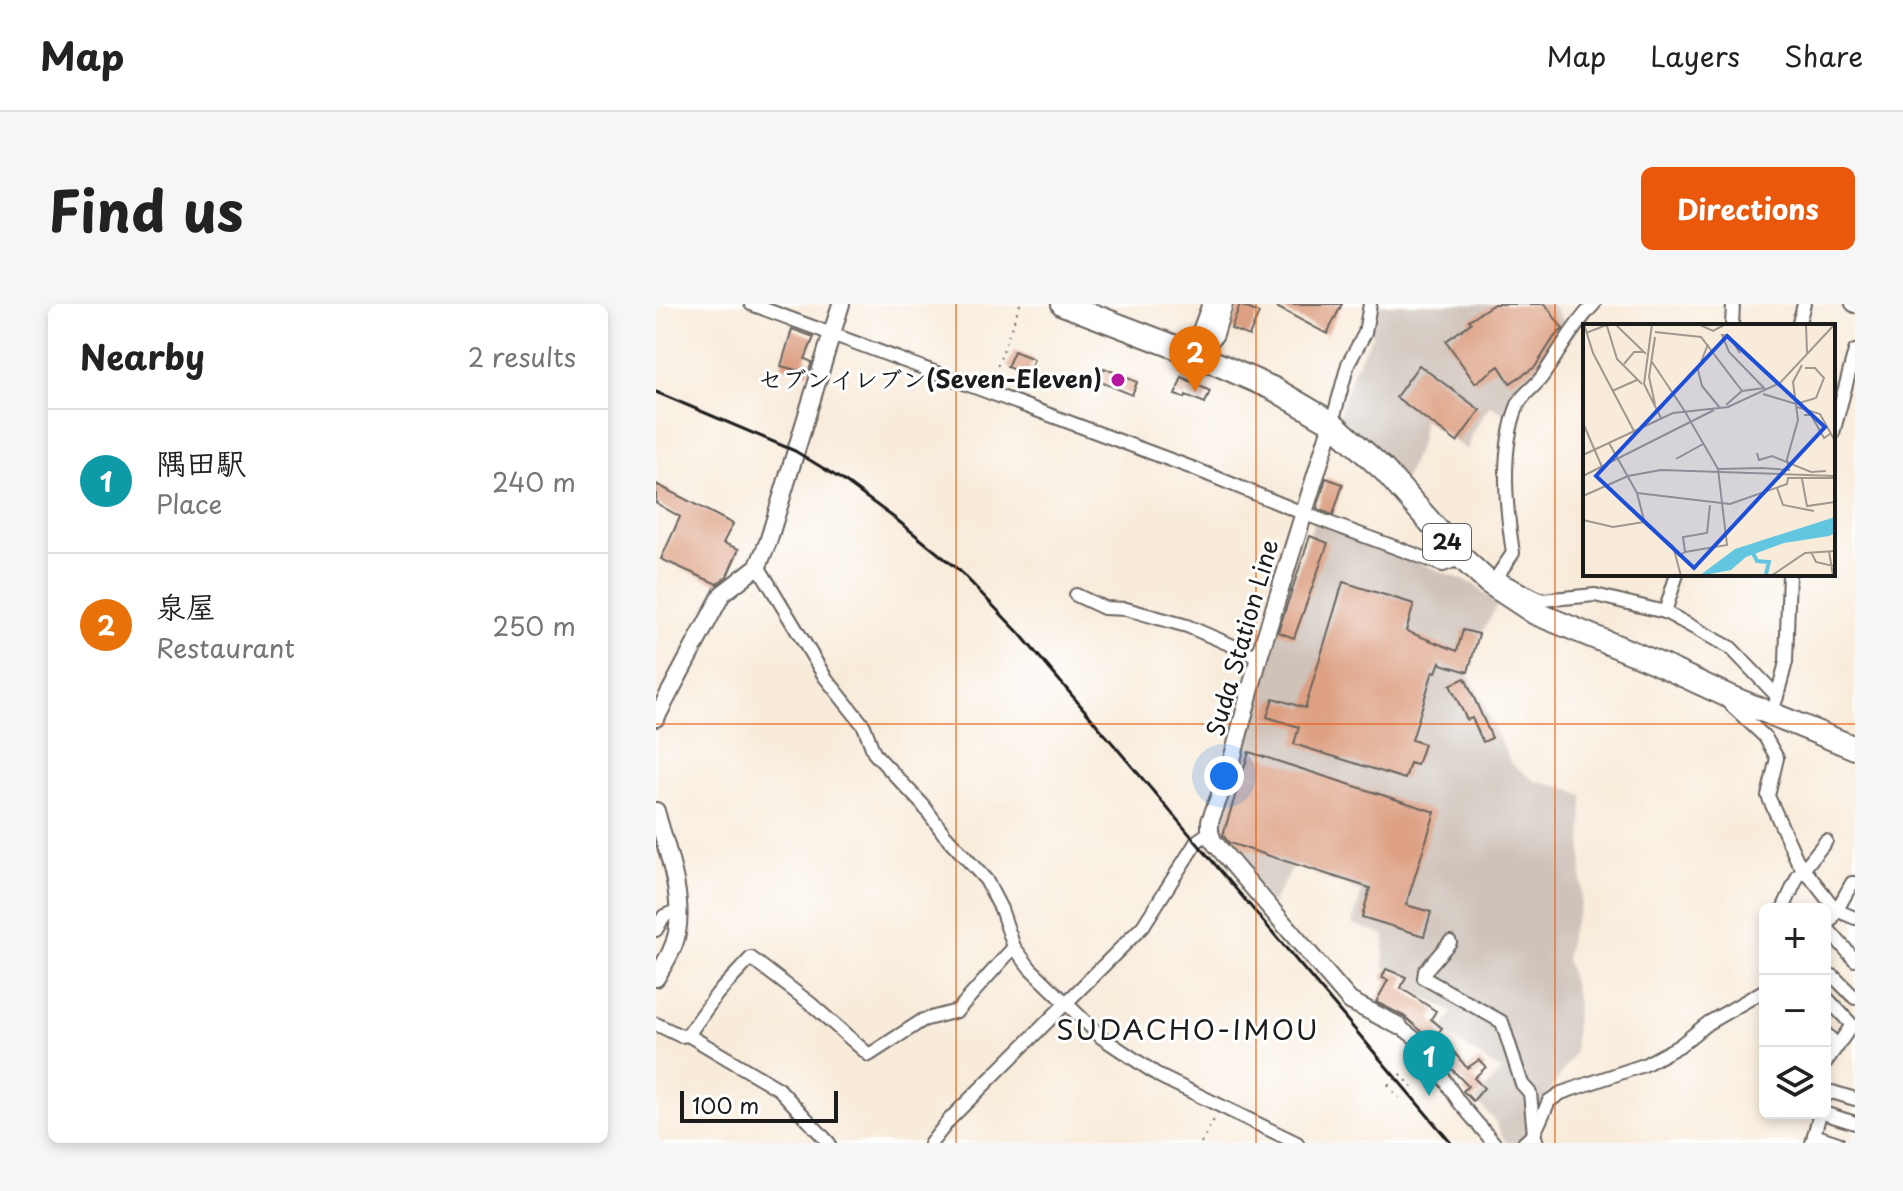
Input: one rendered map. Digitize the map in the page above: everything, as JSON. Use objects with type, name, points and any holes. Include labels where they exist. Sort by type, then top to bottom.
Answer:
[{"type":"highway","name":"24","points":[[1063,304],[1199,356],[1274,389],[1332,423],[1384,470],[1462,558],[1535,613],[1730,697],[1775,705],[1855,748]]},
{"type":"main road","points":[[656,718],[722,594],[758,566],[841,304]]},
{"type":"main road","points":[[1199,356],[1202,328],[1211,306]]},
{"type":"main road","name":"Suda Station Line","points":[[1210,832],[1210,821],[1239,735],[1259,657],[1332,423]]},
{"type":"main road","points":[[656,811],[678,910],[674,943],[656,978]]},
{"type":"main road","points":[[1210,832],[1213,841],[1230,862],[1350,1001],[1399,1026]]},
{"type":"street","points":[[751,304],[1443,565],[1462,558]]},
{"type":"street","points":[[1332,423],[1348,364],[1365,333],[1370,304]]},
{"type":"street","points":[[1594,304],[1579,320],[1540,382],[1518,403],[1509,450],[1505,499],[1513,553],[1492,580],[1542,600],[1595,595],[1665,612],[1731,648],[1775,705]]},
{"type":"street","points":[[1732,324],[1733,304]]},
{"type":"street","points":[[1799,324],[1804,304]]},
{"type":"street","points":[[1835,426],[1855,351]]},
{"type":"street","points":[[758,566],[825,677],[864,726],[874,753],[986,880],[1001,909],[1014,947],[1030,968],[1101,1037],[1130,1057],[1221,1108],[1297,1143]]},
{"type":"street","points":[[1665,612],[1676,576]]},
{"type":"street","points":[[1775,705],[1786,662],[1789,576]]},
{"type":"street","points":[[1076,595],[1104,608],[1126,609],[1187,626],[1259,657]]},
{"type":"street","points":[[1730,697],[1732,706],[1765,737],[1777,758],[1768,796],[1797,860],[1836,910],[1855,918]]},
{"type":"street","points":[[931,1143],[950,1119],[1143,926],[1197,841],[1210,832]]},
{"type":"street","points":[[1786,903],[1804,869],[1826,841]]},
{"type":"street","points":[[1831,920],[1852,883],[1855,883]]},
{"type":"street","points":[[656,930],[664,916],[678,910]]},
{"type":"street","points":[[1831,935],[1855,960]]},
{"type":"street","points":[[1450,942],[1425,971],[1424,978],[1502,1022],[1522,1084],[1530,1093],[1532,1140]]},
{"type":"street","points":[[688,1035],[717,994],[751,958],[810,1003],[869,1055],[923,1020],[957,1011],[1014,947]]},
{"type":"street","points":[[1833,976],[1855,998]]},
{"type":"street","points":[[1532,1140],[1549,1101],[1561,1093],[1644,1065],[1759,993]]},
{"type":"street","points":[[1831,1002],[1854,1025],[1831,1055]]},
{"type":"street","points":[[656,1024],[681,1036],[688,1035],[779,1089],[829,1143]]},
{"type":"street","points":[[1399,1026],[1420,1042],[1459,1102],[1494,1143]]},
{"type":"street","points":[[1831,1039],[1838,1046]]},
{"type":"street","points":[[1831,1093],[1855,1099]]},
{"type":"street","points":[[1831,1116],[1855,1123]]},
{"type":"street","points":[[1820,1119],[1813,1139],[1838,1143]]},
{"type":"path","points":[[987,393],[1020,304]]},
{"type":"path","points":[[1399,1098],[1388,1085],[1401,1074],[1412,1087]]},
{"type":"path","points":[[1201,1143],[1221,1108]]},
{"type":"shaded area","points":[[1376,304],[1551,304],[1569,328],[1509,417],[1490,405],[1471,435],[1467,450],[1423,419],[1421,440],[1404,481],[1375,451],[1375,447],[1339,417],[1353,371],[1371,338]]},
{"type":"shaded area","points":[[1314,522],[1473,584],[1498,604],[1482,633],[1469,675],[1511,763],[1535,781],[1566,788],[1583,796],[1581,905],[1571,930],[1566,958],[1577,999],[1574,1054],[1544,1100],[1537,1124],[1518,1143],[1506,1143],[1494,1120],[1476,1100],[1501,1071],[1442,1031],[1453,1012],[1407,988],[1412,977],[1383,966],[1385,935],[1352,924],[1362,892],[1294,865],[1272,904],[1213,830],[1247,737],[1272,640]]},
{"type":"building","points":[[1271,304],[1342,304],[1327,334]]},
{"type":"building","points":[[1494,304],[1545,304],[1563,329],[1535,367],[1510,383],[1499,366],[1475,383],[1446,341],[1471,323],[1469,320]]},
{"type":"building","points":[[1240,305],[1259,313],[1249,336],[1231,329]]},
{"type":"building","points":[[792,329],[814,337],[805,359],[812,362],[808,373],[781,366]]},
{"type":"building","points":[[1014,351],[1034,359],[1027,375],[1007,367]]},
{"type":"building","points":[[1419,365],[1480,410],[1457,442],[1396,397]]},
{"type":"building","points":[[1104,368],[1137,382],[1132,395],[1099,381]]},
{"type":"building","points":[[1182,377],[1210,391],[1205,403],[1186,395],[1185,398],[1175,395]]},
{"type":"building","points":[[1326,478],[1343,484],[1333,515],[1317,509]]},
{"type":"building","points":[[656,484],[733,524],[723,543],[739,549],[727,576],[717,584],[661,559],[680,517],[656,503]]},
{"type":"building","points":[[1310,536],[1328,543],[1294,638],[1278,632]]},
{"type":"building","points":[[1343,582],[1414,604],[1406,631],[1457,651],[1463,630],[1479,634],[1468,672],[1440,662],[1436,672],[1433,671],[1412,740],[1424,744],[1417,765],[1410,763],[1405,779],[1294,744],[1299,727],[1267,717],[1273,698],[1305,708]]},
{"type":"building","points":[[1465,678],[1492,738],[1483,742],[1472,718],[1467,720],[1450,685]]},
{"type":"building","points":[[1249,752],[1435,812],[1406,905],[1431,912],[1424,936],[1362,917],[1370,888],[1229,843],[1223,835]]},
{"type":"building","points":[[1386,969],[1406,977],[1401,988],[1436,1011],[1431,1019],[1442,1028],[1438,1033],[1467,1068],[1479,1060],[1486,1067],[1474,1078],[1484,1088],[1473,1101],[1463,1091],[1468,1086],[1442,1059],[1443,1055],[1426,1035],[1404,1016],[1376,1002],[1388,980],[1382,978]]},
{"type":"railway","points":[[656,392],[795,451],[844,481],[961,572],[1020,634],[1451,1143]]},
{"type":"place","name":"セブンイレブン(Seven-Eleven)","points":[[1118,380]]},
{"type":"place","name":"泉屋","points":[[1195,392]]},
{"type":"place","name":"隅田駅","points":[[1429,1096]]},
{"type":"district","name":"SUDACHO-IMOU","points":[[1188,1030]]}]
